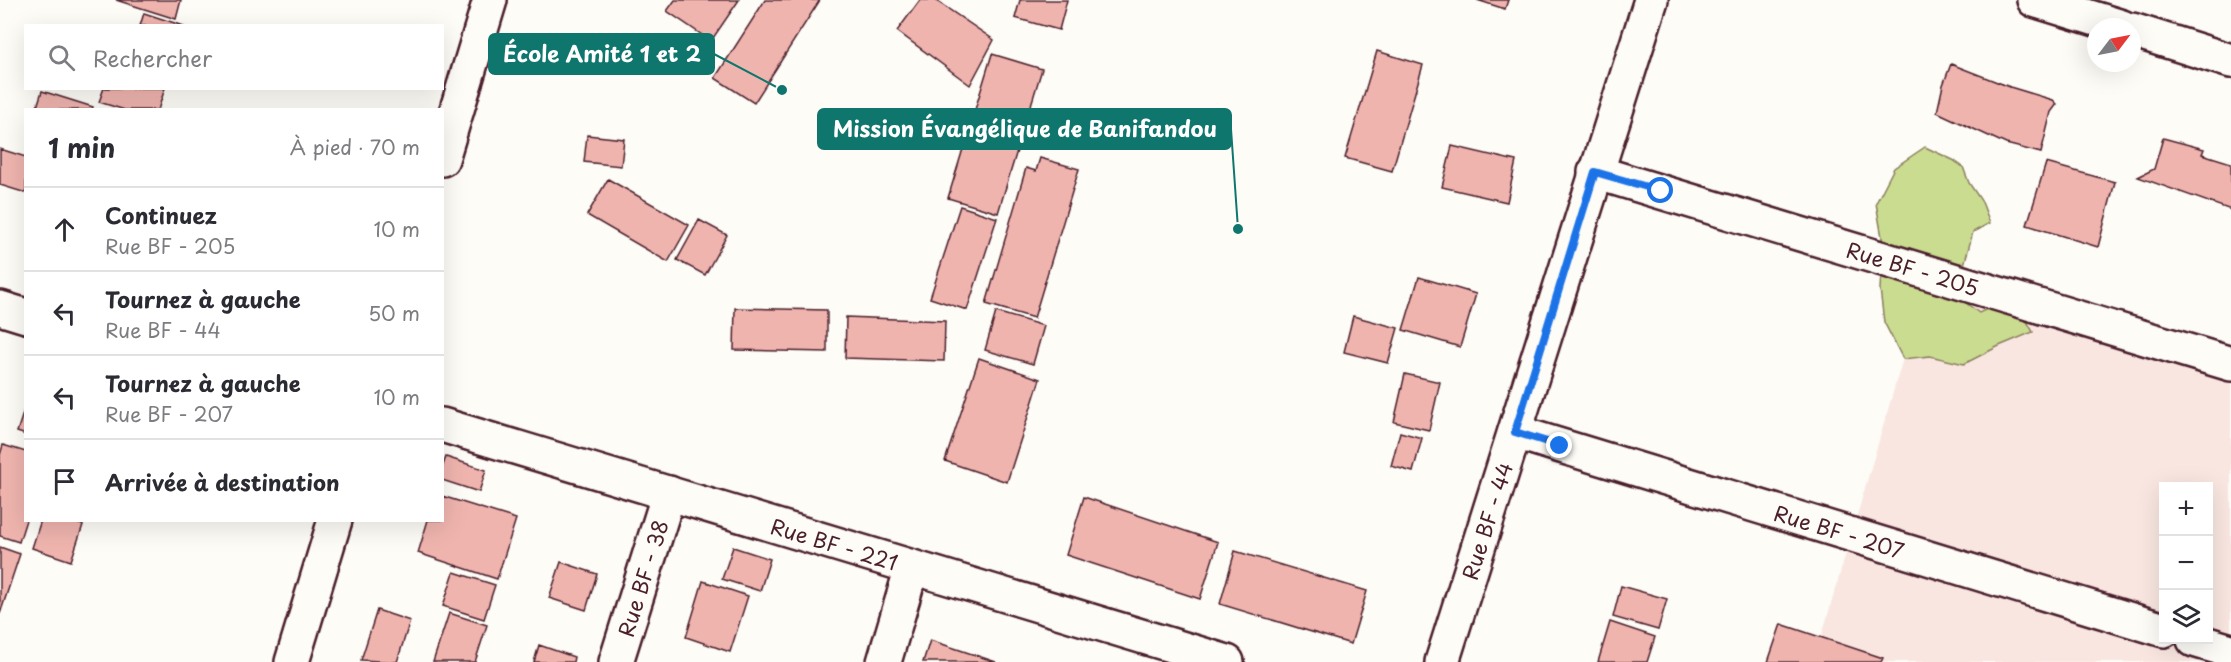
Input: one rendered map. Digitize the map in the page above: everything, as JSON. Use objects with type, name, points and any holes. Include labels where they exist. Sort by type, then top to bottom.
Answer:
[{"type":"street","points":[[444,152],[489,0]]},
{"type":"street","name":"Rue BF - 44","points":[[1442,662],[1651,0]]},
{"type":"street","points":[[2034,0],[2093,18]]},
{"type":"street","points":[[2141,33],[2231,61]]},
{"type":"street","name":"Rue BF - 205","points":[[1595,172],[2231,364]]},
{"type":"street","points":[[0,308],[24,315]]},
{"type":"street","name":"Rue BF - 221","points":[[444,426],[912,567],[1160,652],[1227,662]]},
{"type":"street","name":"Rue BF - 207","points":[[1515,432],[2159,629]]},
{"type":"street","name":"Rue BF - 38","points":[[616,662],[669,493]]},
{"type":"street","points":[[292,662],[334,522]]},
{"type":"street","points":[[884,662],[912,567]]},
{"type":"street","points":[[2209,644],[2231,651]]},
{"type":"shaded area","points":[[1931,263],[2231,353],[2231,662],[1814,662]]},
{"type":"green space","points":[[1925,147],[1963,167],[1969,183],[1982,202],[1990,223],[1973,232],[1964,265],[1945,287],[1979,313],[2013,297],[2033,332],[1964,364],[1930,356],[1903,359],[1884,322],[1880,289],[1883,243],[1876,203],[1894,168]]},
{"type":"building","points":[[116,0],[181,0],[176,19]]},
{"type":"building","points":[[675,0],[739,0],[711,41],[667,11]]},
{"type":"building","points":[[765,0],[820,0],[754,103],[715,78]]},
{"type":"building","points":[[920,0],[935,0],[994,40],[970,85],[897,31]]},
{"type":"building","points":[[1020,0],[1067,0],[1059,30],[1015,18]]},
{"type":"building","points":[[1477,0],[1508,0],[1505,9]]},
{"type":"building","points":[[144,13],[178,24],[141,24]]},
{"type":"building","points":[[1377,51],[1423,65],[1392,171],[1345,158]]},
{"type":"building","points":[[992,54],[1042,69],[998,213],[948,198]]},
{"type":"building","points":[[1951,64],[2010,87],[2053,100],[2057,104],[2051,112],[2041,153],[2006,144],[1937,112]]},
{"type":"building","points":[[103,90],[164,90],[159,108],[118,108],[99,102]]},
{"type":"building","points":[[42,91],[93,107],[93,108],[37,108]]},
{"type":"building","points":[[587,135],[624,139],[621,166],[584,162]]},
{"type":"building","points":[[2163,138],[2204,149],[2202,154],[2231,163],[2231,210],[2138,177],[2154,169]]},
{"type":"building","points":[[1452,146],[1516,161],[1507,202],[1442,187]]},
{"type":"building","points":[[0,149],[24,156],[24,192],[0,185]]},
{"type":"building","points":[[1040,158],[1079,169],[1034,318],[986,304],[1026,168],[1036,171]]},
{"type":"building","points":[[2046,163],[2115,182],[2098,247],[2027,225]]},
{"type":"building","points":[[608,179],[689,225],[668,262],[587,215]]},
{"type":"building","points":[[960,206],[997,218],[967,310],[930,298]]},
{"type":"building","points":[[699,220],[727,235],[705,275],[677,260]]},
{"type":"building","points":[[1419,277],[1476,294],[1460,347],[1403,330]]},
{"type":"building","points":[[735,308],[827,310],[827,352],[734,350]]},
{"type":"building","points":[[996,312],[1044,326],[1033,364],[985,350]]},
{"type":"building","points":[[1353,316],[1398,328],[1388,363],[1344,352]]},
{"type":"building","points":[[846,317],[945,321],[944,361],[845,358]]},
{"type":"building","points":[[979,358],[1040,379],[1007,482],[945,461]]},
{"type":"building","points":[[1405,374],[1440,382],[1429,430],[1394,422]]},
{"type":"building","points":[[24,410],[24,434],[17,432]]},
{"type":"building","points":[[1400,432],[1422,438],[1413,472],[1391,466]]},
{"type":"building","points":[[3,445],[24,451],[25,522],[19,542],[0,536],[0,455]]},
{"type":"building","points":[[446,457],[486,470],[479,492],[444,481]]},
{"type":"building","points":[[444,497],[516,519],[497,579],[418,553],[427,522],[444,522]]},
{"type":"building","points":[[1084,497],[1218,542],[1200,599],[1066,555]]},
{"type":"building","points":[[40,522],[74,522],[83,525],[71,561],[32,548]]},
{"type":"building","points":[[0,547],[20,554],[0,614]]},
{"type":"building","points":[[733,547],[770,559],[760,591],[722,579]]},
{"type":"building","points":[[1235,551],[1367,591],[1351,644],[1220,604]]},
{"type":"building","points":[[561,562],[597,574],[586,610],[549,598]]},
{"type":"building","points":[[454,572],[495,585],[484,619],[443,606]]},
{"type":"building","points":[[703,581],[748,596],[730,652],[686,637]]},
{"type":"building","points":[[1621,586],[1667,599],[1658,630],[1613,617]]},
{"type":"building","points":[[377,610],[410,621],[397,662],[361,660]]},
{"type":"building","points":[[449,613],[487,625],[475,662],[433,662]]},
{"type":"building","points":[[1610,622],[1655,637],[1647,662],[1598,662]]},
{"type":"building","points":[[1781,624],[1883,658],[1881,662],[1768,662]]},
{"type":"building","points":[[930,640],[996,662],[923,662]]},
{"type":"building","points":[[539,645],[574,657],[573,662],[534,662]]},
{"type":"place","name":"École Amité 1 et 2","points":[[782,90]]},
{"type":"place","name":"Mission Évangélique de Banifandou","points":[[1238,229]]},
{"type":"route","points":[[1560,446],[1515,432],[1595,172],[1661,191]]}]
